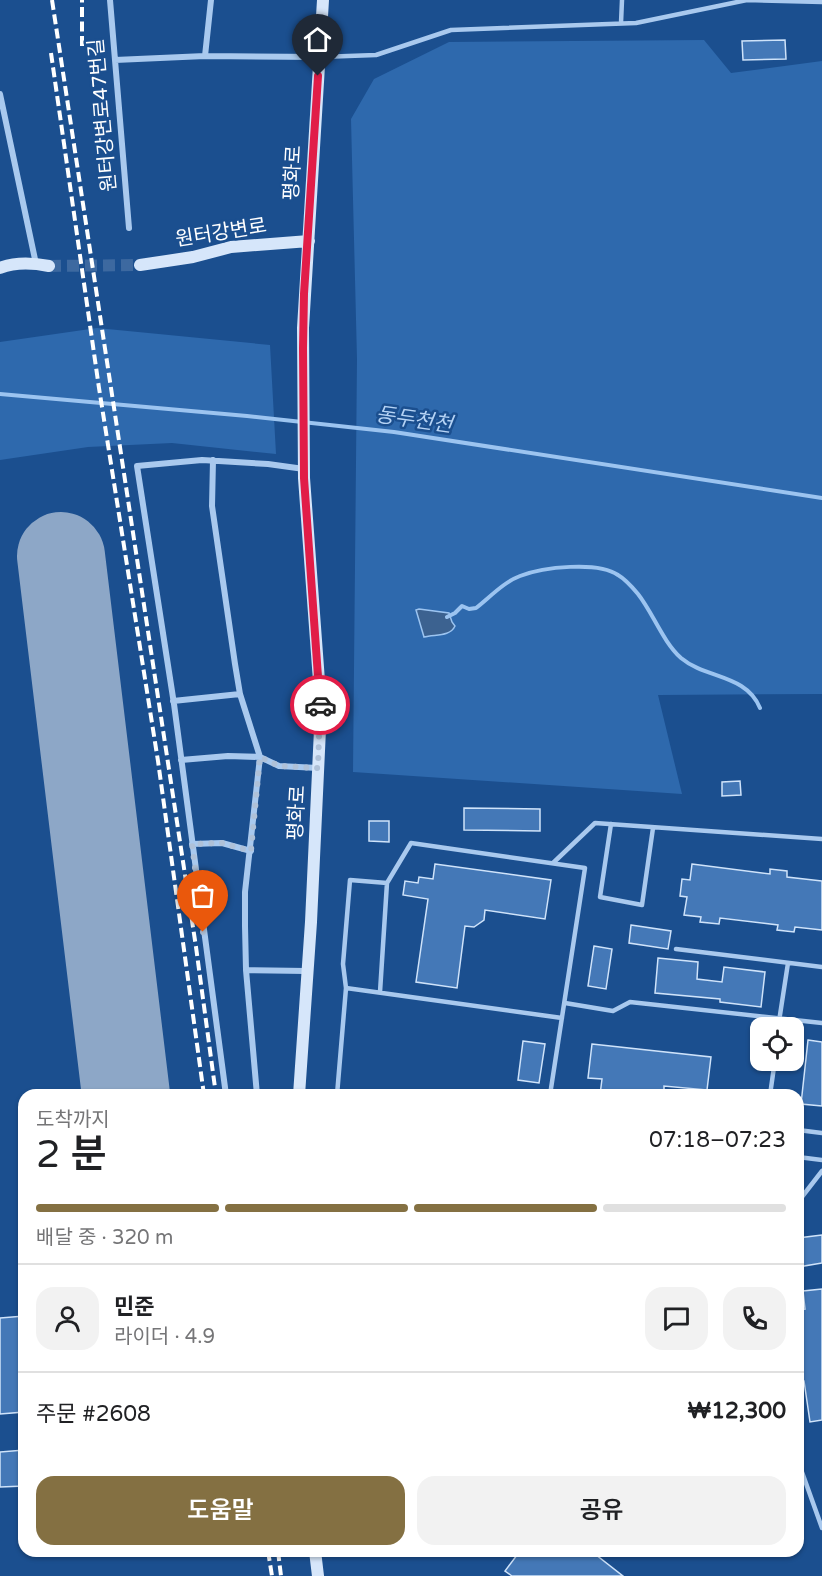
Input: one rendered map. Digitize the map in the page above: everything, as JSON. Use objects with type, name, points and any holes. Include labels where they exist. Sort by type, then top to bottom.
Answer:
[{"type":"main road","name":"평화로","points":[[298,1089],[311,922],[321,708],[304,465],[303,348],[323,0]]},
{"type":"main road","name":"원터강변로","points":[[140,265],[184,259],[231,248],[309,241]]},
{"type":"main road","points":[[0,268],[8,265],[50,266]]},
{"type":"main road","points":[[316,1557],[318,1576]]},
{"type":"street","name":"원터강변로47번길","points":[[110,0],[129,228]]},
{"type":"street","points":[[205,56],[212,0]]},
{"type":"street","points":[[115,60],[205,56],[320,57]]},
{"type":"street","points":[[0,94],[36,264]]},
{"type":"street","points":[[225,1089],[173,701],[137,466],[202,460],[304,465]]},
{"type":"street","points":[[213,460],[213,506],[240,694],[260,757],[245,892],[246,970],[256,1089]]},
{"type":"street","points":[[173,701],[240,694]]},
{"type":"street","points":[[181,760],[228,756],[260,757],[279,766],[318,768]]},
{"type":"street","points":[[192,844],[222,843],[251,851]]},
{"type":"street","points":[[246,970],[306,970]]},
{"type":"lane","points":[[621,23],[622,0]]},
{"type":"lane","points":[[320,57],[376,55],[451,30],[636,23],[747,0],[822,2]]},
{"type":"lane","points":[[554,863],[595,823],[822,839]]},
{"type":"lane","points":[[611,824],[600,897],[642,905],[653,828]]},
{"type":"lane","points":[[380,992],[387,883],[411,843],[585,867],[551,1089]]},
{"type":"lane","points":[[338,1089],[346,988],[343,964],[350,880],[387,883]]},
{"type":"lane","points":[[676,949],[822,967]]},
{"type":"lane","points":[[780,1017],[788,963]]},
{"type":"lane","points":[[346,988],[562,1017]]},
{"type":"lane","points":[[565,1003],[613,1011],[630,1002],[771,1017]]},
{"type":"lane","points":[[804,1021],[822,1023]]},
{"type":"lane","points":[[771,1089],[773,1071]]},
{"type":"lane","points":[[804,1131],[822,1133]]},
{"type":"lane","points":[[804,1158],[822,1160]]},
{"type":"lane","points":[[804,1194],[822,1171]]},
{"type":"lane","points":[[804,1478],[822,1528]]},
{"type":"shaded area","points":[[704,40],[731,73],[822,61],[822,694],[658,695],[682,794],[353,772],[357,359],[351,119],[374,79],[449,42]]},
{"type":"shaded area","points":[[97,328],[270,345],[276,454],[172,443],[88,447],[0,460],[0,342]]},
{"type":"shaded area","points":[[416,610],[449,613],[455,626],[453,630],[446,634],[424,637]]},
{"type":"building","points":[[785,40],[786,59],[743,60],[742,41]]},
{"type":"building","points":[[740,781],[741,795],[722,796],[722,782]]},
{"type":"building","points":[[464,808],[540,809],[540,831],[464,830]]},
{"type":"building","points":[[369,821],[389,821],[389,842],[369,841]]},
{"type":"building","points":[[435,864],[551,880],[545,919],[485,910],[484,920],[474,927],[465,926],[457,988],[416,982],[428,899],[403,895],[405,881],[418,883],[419,877],[433,879]]},
{"type":"building","points":[[692,864],[770,874],[770,869],[787,871],[787,877],[822,881],[822,930],[795,927],[794,932],[777,930],[778,925],[720,918],[719,924],[700,922],[701,917],[684,915],[687,897],[680,896],[682,879],[690,880]]},
{"type":"building","points":[[631,925],[671,931],[668,949],[629,943]]},
{"type":"building","points":[[594,946],[612,949],[606,989],[588,986]]},
{"type":"building","points":[[658,958],[698,962],[697,979],[722,982],[724,967],[765,972],[761,1007],[720,1002],[720,999],[655,993]]},
{"type":"building","points":[[808,1040],[822,1042],[822,1106],[804,1104],[803,1089]]},
{"type":"building","points":[[523,1041],[545,1044],[539,1083],[518,1080]]},
{"type":"building","points":[[592,1044],[711,1057],[707,1089],[664,1086],[664,1089],[601,1089],[602,1079],[588,1078]]},
{"type":"building","points":[[822,1235],[822,1263],[804,1266],[804,1237]]},
{"type":"building","points":[[822,1289],[822,1420],[810,1422],[804,1381],[804,1291]]},
{"type":"building","points":[[18,1316],[18,1412],[0,1414],[0,1318]]},
{"type":"building","points":[[18,1450],[18,1486],[0,1487],[0,1452]]},
{"type":"building","points":[[516,1557],[599,1557],[623,1576],[512,1576],[505,1571]]},
{"type":"waterway","name":"동두천천","points":[[0,394],[247,416],[394,432],[822,498]]},
{"type":"waterway","points":[[447,617],[462,606],[469,609],[476,608],[508,582],[530,573],[570,567],[609,571],[618,575],[638,594],[669,644],[681,658],[691,665],[725,678],[745,689],[754,697],[760,708]]},
{"type":"runway","points":[[61,556],[125,1089]]},
{"type":"tunnel","points":[[49,266],[140,265]]},
{"type":"railway","points":[[52,0],[196,947],[215,1089]]},
{"type":"railway","points":[[82,0],[82,46]]},
{"type":"railway","points":[[51,53],[99,388],[158,761],[203,1089]]},
{"type":"railway","points":[[269,1557],[272,1576]]},
{"type":"railway","points":[[279,1557],[281,1576]]},
{"type":"way so far","points":[[203,932],[192,844],[222,843],[251,851],[260,757],[279,766],[318,768],[320,705]]},
{"type":"route","points":[[318,76],[304,294],[303,348],[304,478],[316,619],[320,705]]}]
